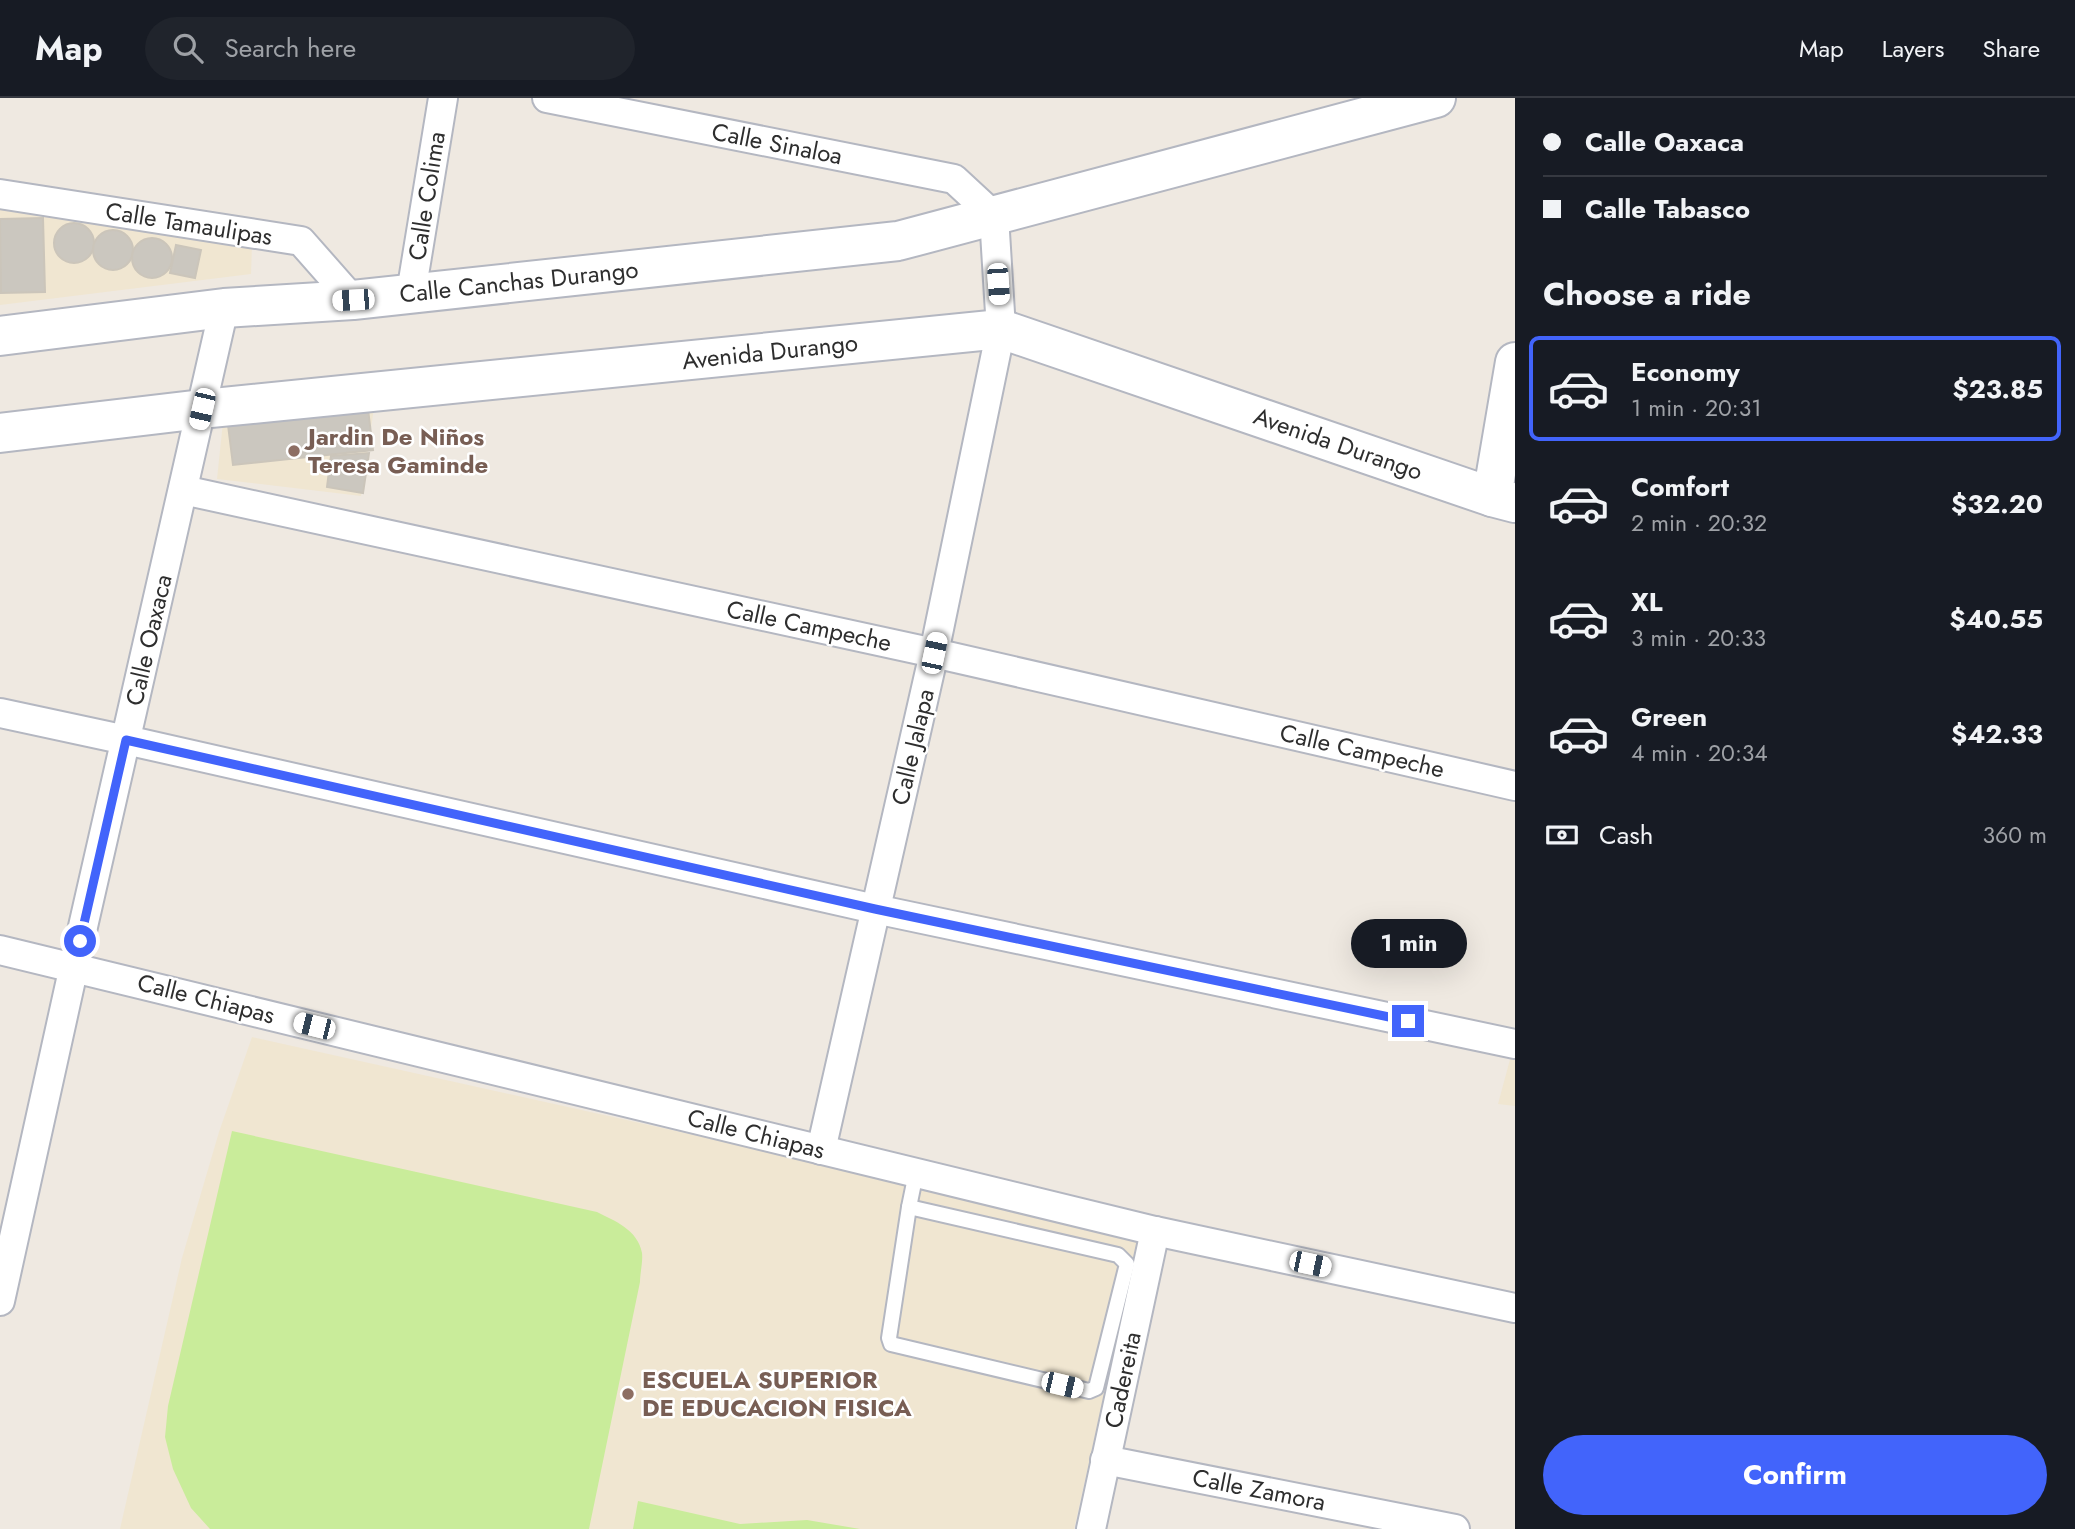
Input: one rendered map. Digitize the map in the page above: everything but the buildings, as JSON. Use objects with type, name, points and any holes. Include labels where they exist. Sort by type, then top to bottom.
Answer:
[{"type":"main road","points":[[994,216],[1436,98]]},
{"type":"main road","name":"Calle Canchas Durango","points":[[0,336],[224,308],[353,300],[898,241],[994,216]]},
{"type":"main road","name":"Avenida Durango","points":[[0,433],[202,409],[1001,329],[1504,500]]},
{"type":"main road","points":[[1504,500],[1515,362]]},
{"type":"street","name":"Calle Colima","points":[[411,293],[443,98]]},
{"type":"street","name":"Calle Sinaloa","points":[[547,98],[954,179],[994,216]]},
{"type":"street","name":"Calle Tamaulipas","points":[[0,194],[301,241],[353,300]]},
{"type":"street","name":"Calle Jalapa","points":[[821,1150],[934,653],[1001,329],[994,216]]},
{"type":"street","name":"Calle Oaxaca","points":[[0,1301],[8,1222],[74,966],[224,308]]},
{"type":"street","name":"Calle Campeche","points":[[183,490],[934,653],[1515,786]]},
{"type":"street","points":[[0,713],[875,909],[1515,1044]]},
{"type":"street","name":"Calle Chiapas","points":[[0,950],[1156,1231],[1515,1308]]},
{"type":"street","name":"Cadereita","points":[[1091,1529],[1156,1231]]},
{"type":"street","name":"Calle Zamora","points":[[1105,1460],[1455,1529]]},
{"type":"lane","points":[[909,1207],[1118,1255],[1124,1259],[1127,1264],[1096,1388],[1089,1391],[891,1344],[889,1338],[909,1207],[916,1173]]},
{"type":"shaded area","points":[[0,206],[252,245],[251,274],[0,305]]},
{"type":"shaded area","name":"Jardin De Niños Teresa Gaminde","points":[[375,401],[361,496],[217,479],[223,422]]},
{"type":"shaded area","name":"ESCUELA SUPERIOR DE EDUCACION FISICA","points":[[252,1037],[1141,1234],[1074,1529],[120,1529],[182,1258],[219,1132]]},
{"type":"shaded area","points":[[1512,1052],[1515,1053],[1515,1106],[1498,1104]]},
{"type":"green space","points":[[232,1131],[597,1212],[631,1232],[642,1253],[640,1282],[589,1529],[210,1529],[191,1508],[173,1469],[165,1437],[168,1406]]},
{"type":"green space","points":[[638,1501],[740,1524],[807,1520],[860,1529],[633,1529]]},
{"type":"place","name":"Jardin De Niños Teresa Gaminde","points":[[294,451]]},
{"type":"place","name":"ESCUELA SUPERIOR DE EDUCACION FISICA","points":[[628,1394]]},
{"type":"route","points":[[80,941],[126,740],[875,909],[1408,1021]]}]
